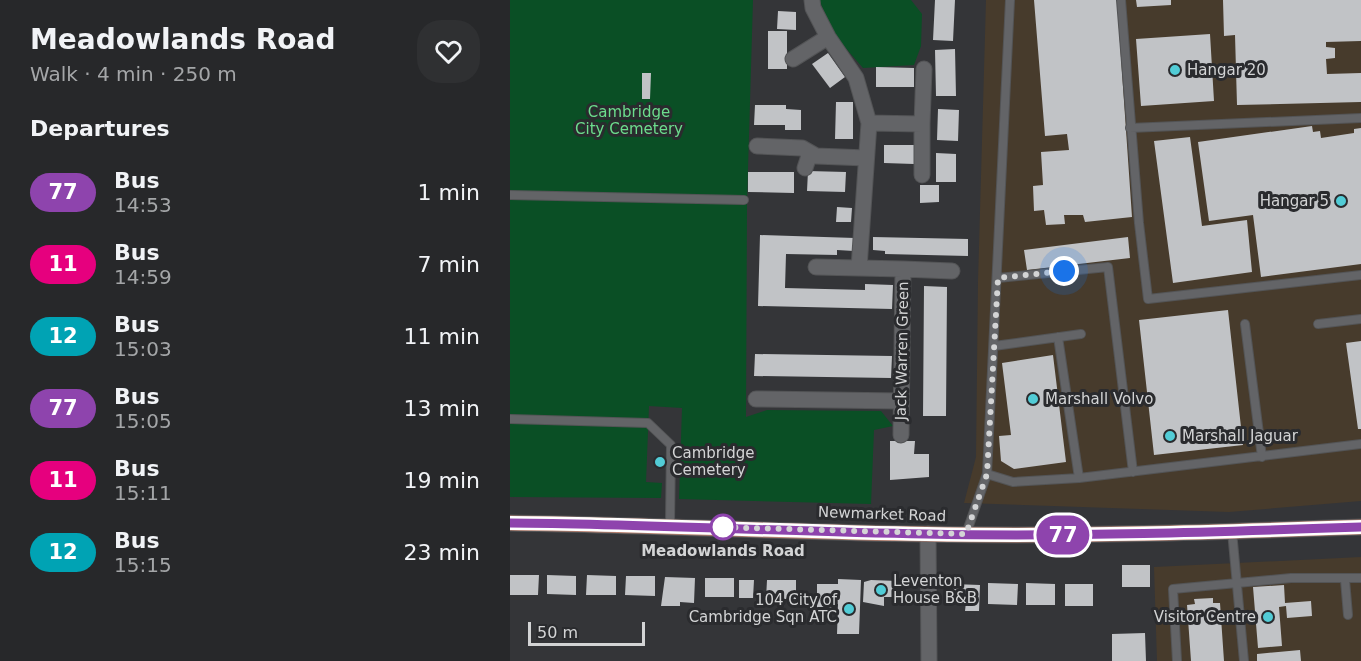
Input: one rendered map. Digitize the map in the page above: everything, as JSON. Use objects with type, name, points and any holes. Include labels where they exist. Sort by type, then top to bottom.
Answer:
[{"type":"main road","name":"Newmarket Road","points":[[510,523],[670,525],[928,534],[1232,531],[1361,527]]},
{"type":"street","points":[[812,0],[813,8],[828,37],[856,78],[869,123],[859,268]]},
{"type":"street","points":[[793,59],[828,37]]},
{"type":"street","points":[[922,175],[924,69]]},
{"type":"street","points":[[869,123],[922,124]]},
{"type":"street","points":[[758,146],[802,148],[808,160],[816,156],[866,159]]},
{"type":"street","name":"Jack Warren Green","points":[[816,267],[903,269],[901,435]]},
{"type":"street","points":[[903,269],[952,271]]},
{"type":"street","points":[[756,399],[901,400]]},
{"type":"street","points":[[928,534],[929,661]]},
{"type":"lane","points":[[966,534],[987,474],[1010,0]]},
{"type":"lane","points":[[1120,0],[1130,128],[1148,298],[1361,275]]},
{"type":"lane","points":[[1130,128],[1361,118]]},
{"type":"lane","points":[[510,195],[744,200]]},
{"type":"lane","points":[[998,278],[1108,267],[1133,472]]},
{"type":"lane","points":[[1318,324],[1361,319]]},
{"type":"lane","points":[[1245,324],[1262,457]]},
{"type":"lane","points":[[994,346],[1082,334]]},
{"type":"lane","points":[[1058,338],[1079,478]]},
{"type":"lane","points":[[510,419],[648,423],[671,445],[670,525]]},
{"type":"lane","points":[[987,474],[1013,482],[1079,478],[1361,444]]},
{"type":"lane","points":[[1232,531],[1244,661]]},
{"type":"lane","points":[[1177,661],[1173,589],[1291,578],[1361,578]]},
{"type":"lane","points":[[1345,579],[1348,615]]},
{"type":"shaded area","points":[[986,0],[1361,0],[1361,501],[1229,512],[964,503],[976,457],[978,282]]},
{"type":"shaded area","points":[[1361,557],[1361,661],[1157,661],[1154,567]]},
{"type":"green space","name":"Cambridge City Cemetery","points":[[510,0],[753,0],[747,203],[746,417],[767,410],[881,411],[893,426],[874,430],[871,504],[679,499],[682,408],[649,406],[646,482],[662,483],[661,498],[510,497]]},
{"type":"green space","points":[[819,0],[911,0],[922,14],[921,46],[914,65],[863,68],[835,36]]},
{"type":"building","points":[[935,0],[955,0],[953,41],[933,40]]},
{"type":"building","points":[[1034,0],[1117,0],[1132,217],[1085,222],[1083,215],[1064,215],[1065,224],[1046,225],[1044,210],[1034,211],[1033,186],[1043,185],[1041,152],[1069,150],[1067,134],[1045,136]]},
{"type":"building","points":[[1136,0],[1171,0],[1171,5],[1137,7]]},
{"type":"building","points":[[1223,0],[1361,0],[1361,41],[1326,42],[1326,47],[1335,48],[1335,58],[1326,59],[1327,74],[1361,73],[1361,102],[1237,105],[1235,35],[1224,36]]},
{"type":"building","points":[[778,11],[796,12],[796,30],[777,29]]},
{"type":"building","points":[[768,31],[787,31],[787,69],[768,69]]},
{"type":"building","name":"Hangar 20","points":[[1210,34],[1214,101],[1141,106],[1136,39]]},
{"type":"building","points":[[955,49],[956,96],[936,96],[935,50]]},
{"type":"building","points":[[828,53],[845,77],[830,88],[812,64]]},
{"type":"building","points":[[876,67],[914,68],[914,87],[876,87]]},
{"type":"building","points":[[642,73],[651,73],[650,99],[642,99]]},
{"type":"building","points":[[836,102],[853,102],[853,139],[835,139]]},
{"type":"building","points":[[755,105],[786,105],[786,109],[801,110],[801,130],[785,130],[785,125],[754,125]]},
{"type":"building","points":[[938,109],[959,110],[958,141],[937,140]]},
{"type":"building","points":[[1312,126],[1313,132],[1320,131],[1321,138],[1354,133],[1354,129],[1361,128],[1361,264],[1261,277],[1253,215],[1209,221],[1198,142]]},
{"type":"building","points":[[1190,137],[1202,226],[1247,220],[1252,272],[1173,283],[1154,141]]},
{"type":"building","points":[[884,145],[914,145],[914,164],[884,163]]},
{"type":"building","points":[[936,153],[956,154],[956,182],[936,182]]},
{"type":"building","points":[[808,171],[846,172],[845,192],[807,191]]},
{"type":"building","points":[[748,172],[794,172],[794,193],[748,192]]},
{"type":"building","points":[[920,185],[939,185],[939,202],[920,203]]},
{"type":"building","points":[[837,207],[852,208],[851,222],[836,222]]},
{"type":"building","points":[[760,235],[855,238],[854,251],[837,250],[837,255],[786,254],[785,288],[865,290],[865,284],[893,285],[892,309],[758,306]]},
{"type":"building","points":[[873,237],[968,239],[968,256],[885,254],[885,251],[873,250]]},
{"type":"building","points":[[1128,237],[1130,258],[1027,270],[1024,250]]},
{"type":"building","points":[[924,286],[947,287],[946,416],[923,416]]},
{"type":"building","points":[[1228,310],[1243,445],[1154,455],[1139,320]]},
{"type":"building","points":[[1361,341],[1361,429],[1358,429],[1346,343]]},
{"type":"building","points":[[755,354],[892,356],[891,378],[754,376]]},
{"type":"building","name":"Marshall Volvo","points":[[1053,355],[1066,462],[1014,469],[1001,461],[999,436],[1011,435],[1002,363]]},
{"type":"building","points":[[890,441],[915,441],[914,454],[929,454],[929,477],[890,480]]},
{"type":"building","points":[[1122,565],[1150,565],[1150,587],[1122,587]]},
{"type":"building","points":[[510,575],[539,575],[538,595],[510,595]]},
{"type":"building","points":[[547,575],[576,576],[576,595],[547,594]]},
{"type":"building","points":[[587,575],[616,576],[616,595],[586,595]]},
{"type":"building","points":[[626,576],[655,576],[655,596],[625,595]]},
{"type":"building","points":[[665,577],[695,578],[694,603],[680,602],[680,606],[661,606]]},
{"type":"building","points":[[705,578],[734,578],[734,597],[705,597]]},
{"type":"building","name":"104 City of Cambridge Sqn ATC","points":[[838,579],[861,580],[859,634],[837,634],[838,604],[832,604],[832,614],[817,613],[817,584],[838,584]]},
{"type":"building","points":[[739,580],[754,580],[753,598],[739,598]]},
{"type":"building","points":[[767,580],[796,580],[796,599],[766,599]]},
{"type":"building","name":"Leventon House B&B","points":[[898,581],[897,597],[884,597],[884,606],[863,602],[864,582]]},
{"type":"building","points":[[988,583],[1018,584],[1017,605],[988,604]]},
{"type":"building","points":[[1026,583],[1055,584],[1055,605],[1026,605]]},
{"type":"building","points":[[953,584],[980,585],[979,611],[965,611],[966,602],[953,602]]},
{"type":"building","points":[[1065,584],[1093,584],[1093,606],[1065,606]]},
{"type":"building","name":"Visitor Centre","points":[[1284,585],[1285,603],[1311,601],[1312,616],[1287,618],[1286,606],[1279,607],[1282,646],[1258,648],[1253,587]]},
{"type":"building","points":[[1213,598],[1213,603],[1220,603],[1224,661],[1191,661],[1187,605],[1195,604],[1194,599]]},
{"type":"building","points":[[1145,633],[1146,661],[1112,661],[1112,634]]},
{"type":"building","points":[[1300,650],[1301,661],[1257,661],[1257,654]]},
{"type":"bus line","name":"77","points":[[510,523],[670,525],[928,534],[1099,535],[1361,527]]},
{"type":"place","name":"Hangar 20","points":[[1175,70]]},
{"type":"place","name":"Hangar 5","points":[[1341,201]]},
{"type":"place","name":"Marshall Volvo","points":[[1033,399]]},
{"type":"place","name":"Marshall Jaguar","points":[[1170,436]]},
{"type":"place","name":"Cambridge Cemetery","points":[[660,462]]},
{"type":"place","name":"Meadowlands Road","points":[[723,527]]},
{"type":"place","name":"Leventon House B&B","points":[[881,590]]},
{"type":"place","name":"104 City of Cambridge Sqn ATC","points":[[849,609]]},
{"type":"place","name":"Visitor Centre","points":[[1268,617]]},
{"type":"route","points":[[723,527],[713,527],[966,534],[987,474],[998,278],[1064,271]]}]
